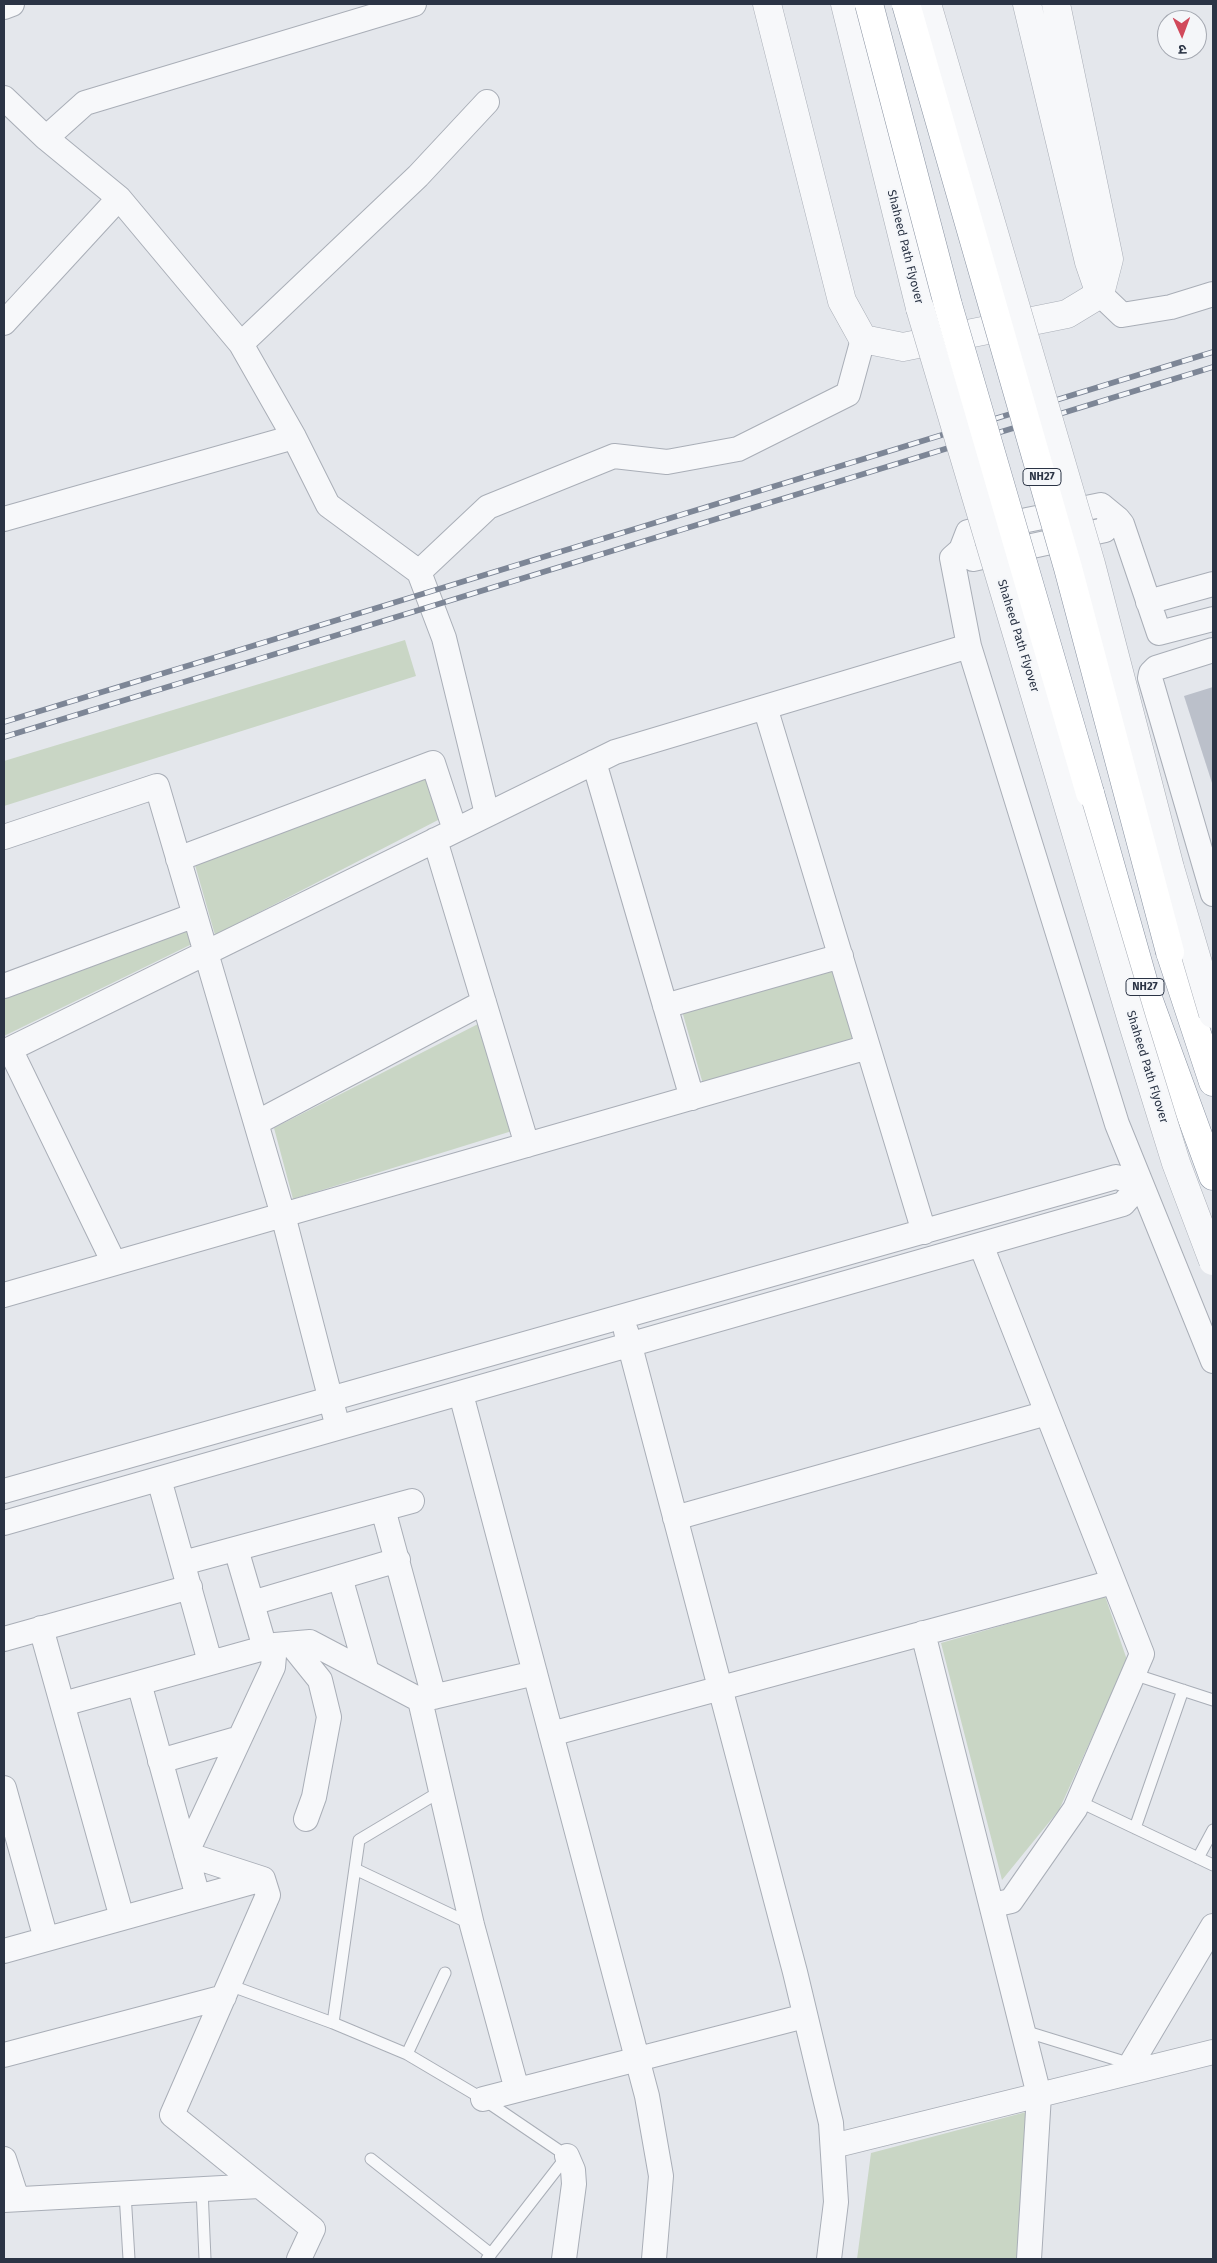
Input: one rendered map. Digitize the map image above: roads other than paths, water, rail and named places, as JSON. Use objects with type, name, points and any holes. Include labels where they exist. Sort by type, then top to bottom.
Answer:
[{"type":"highway","name":"Shaheed Path Flyover","points":[[869,4],[948,304],[1148,998],[1213,1176]]},
{"type":"highway","name":"NH27","points":[[906,4],[1066,558],[1170,952],[1213,1082]]},
{"type":"highway","points":[[1090,793],[1092,886]]},
{"type":"highway","points":[[1170,952],[1201,972]]},
{"type":"street","points":[[4,7],[12,4]]},
{"type":"street","points":[[46,138],[86,103],[414,4]]},
{"type":"street","points":[[419,572],[488,507],[614,456],[668,462],[738,449],[848,394],[863,339],[842,302],[767,4]]},
{"type":"street","name":"Shaheed Path Flyover","points":[[845,4],[920,308],[1176,1163],[1213,1261]]},
{"type":"street","points":[[927,4],[1091,564],[1170,868],[1213,1014]]},
{"type":"street","points":[[1027,4],[1089,262],[1100,294],[1122,315],[1171,307],[1213,294]]},
{"type":"street","points":[[863,339],[902,347],[1067,314],[1100,294],[1109,259],[1056,4]]},
{"type":"street","points":[[4,98],[46,138],[119,198],[241,344],[294,437],[328,505],[419,572],[444,638],[487,814]]},
{"type":"street","points":[[241,344],[418,176],[487,102]]},
{"type":"street","points":[[4,323],[119,198]]},
{"type":"street","points":[[4,519],[294,437]]},
{"type":"street","points":[[1213,618],[1159,633],[1122,524],[1101,505],[968,532],[961,550],[952,558],[969,646],[1117,1124],[1213,1361]]},
{"type":"street","points":[[1148,602],[1213,584]]},
{"type":"street","points":[[114,1263],[7,1050],[615,752],[969,646]]},
{"type":"street","points":[[1213,650],[1156,668],[1151,673],[1150,678],[1213,894]]},
{"type":"street","points":[[765,707],[924,1232]]},
{"type":"street","points":[[594,762],[692,1098]]},
{"type":"street","points":[[178,859],[433,763],[445,835],[484,1002],[527,1145]]},
{"type":"street","points":[[4,837],[157,786],[283,1214],[338,1428]]},
{"type":"street","points":[[4,986],[195,915]]},
{"type":"street","points":[[665,1006],[841,956]]},
{"type":"street","points":[[256,1124],[484,1002]]},
{"type":"street","points":[[4,1295],[868,1047]]},
{"type":"street","points":[[4,1491],[1116,1177],[1141,1184]]},
{"type":"street","points":[[4,1523],[1123,1204],[1141,1184]]},
{"type":"street","points":[[981,1245],[1142,1654],[1078,1801],[1011,1901],[993,1905]]},
{"type":"street","points":[[622,1318],[805,2016],[831,2123],[836,2202],[829,2259]]},
{"type":"street","points":[[461,1394],[648,2096],[661,2176],[654,2259]]},
{"type":"street","points":[[675,1518],[1047,1413]]},
{"type":"street","points":[[159,1479],[210,1662]]},
{"type":"street","points":[[183,1563],[412,1501]]},
{"type":"street","points":[[383,1509],[398,1560],[427,1698],[441,1791],[472,1925],[518,2090]]},
{"type":"street","points":[[236,1549],[252,1603],[277,1646],[320,1680],[329,1716],[314,1797],[306,1819]]},
{"type":"street","points":[[252,1603],[398,1560]]},
{"type":"street","points":[[340,1577],[367,1672]]},
{"type":"street","points":[[551,1734],[719,1687],[1113,1582]]},
{"type":"street","points":[[4,1639],[190,1588]]},
{"type":"street","points":[[41,1628],[122,1918]]},
{"type":"street","points":[[923,1632],[993,1905],[1039,2095],[1029,2259]]},
{"type":"street","points":[[62,1704],[210,1662],[277,1646],[310,1642],[367,1672],[427,1698],[535,1673]]},
{"type":"street","points":[[186,1854],[273,1667],[277,1646]]},
{"type":"street","points":[[138,1683],[198,1897]]},
{"type":"street","points":[[160,1761],[240,1738]]},
{"type":"street","points":[[4,1788],[46,1939]]},
{"type":"street","points":[[186,1854],[263,1879]]},
{"type":"street","points":[[4,1950],[263,1879]]},
{"type":"street","points":[[263,1879],[268,1894],[172,2115],[313,2229],[306,2257]]},
{"type":"street","points":[[1133,2067],[1213,1926]]},
{"type":"street","points":[[4,2055],[226,1991]]},
{"type":"street","points":[[483,2099],[805,2016]]},
{"type":"street","points":[[833,2146],[1039,2095],[1133,2067],[1213,2052]]},
{"type":"street","points":[[564,2259],[574,2184],[573,2170],[567,2156]]},
{"type":"street","points":[[4,2159],[11,2199],[259,2186]]},
{"type":"lane","points":[[1133,1674],[1213,1700]]},
{"type":"lane","points":[[1135,1828],[1183,1690]]},
{"type":"lane","points":[[333,2023],[359,1840],[441,1791]]},
{"type":"lane","points":[[1078,1801],[1213,1865]]},
{"type":"lane","points":[[1198,1858],[1213,1830]]},
{"type":"lane","points":[[355,1869],[472,1925]]},
{"type":"lane","points":[[407,2054],[445,1973]]},
{"type":"lane","points":[[226,1991],[333,2023],[407,2054],[483,2099],[567,2156],[489,2256],[371,2160]]},
{"type":"lane","points":[[1024,2031],[1133,2067]]},
{"type":"lane","points":[[202,2189],[205,2259]]},
{"type":"lane","points":[[125,2193],[129,2259]]},
{"type":"railway","points":[[4,722],[1213,352]]},
{"type":"railway","points":[[4,737],[1213,367]]}]
